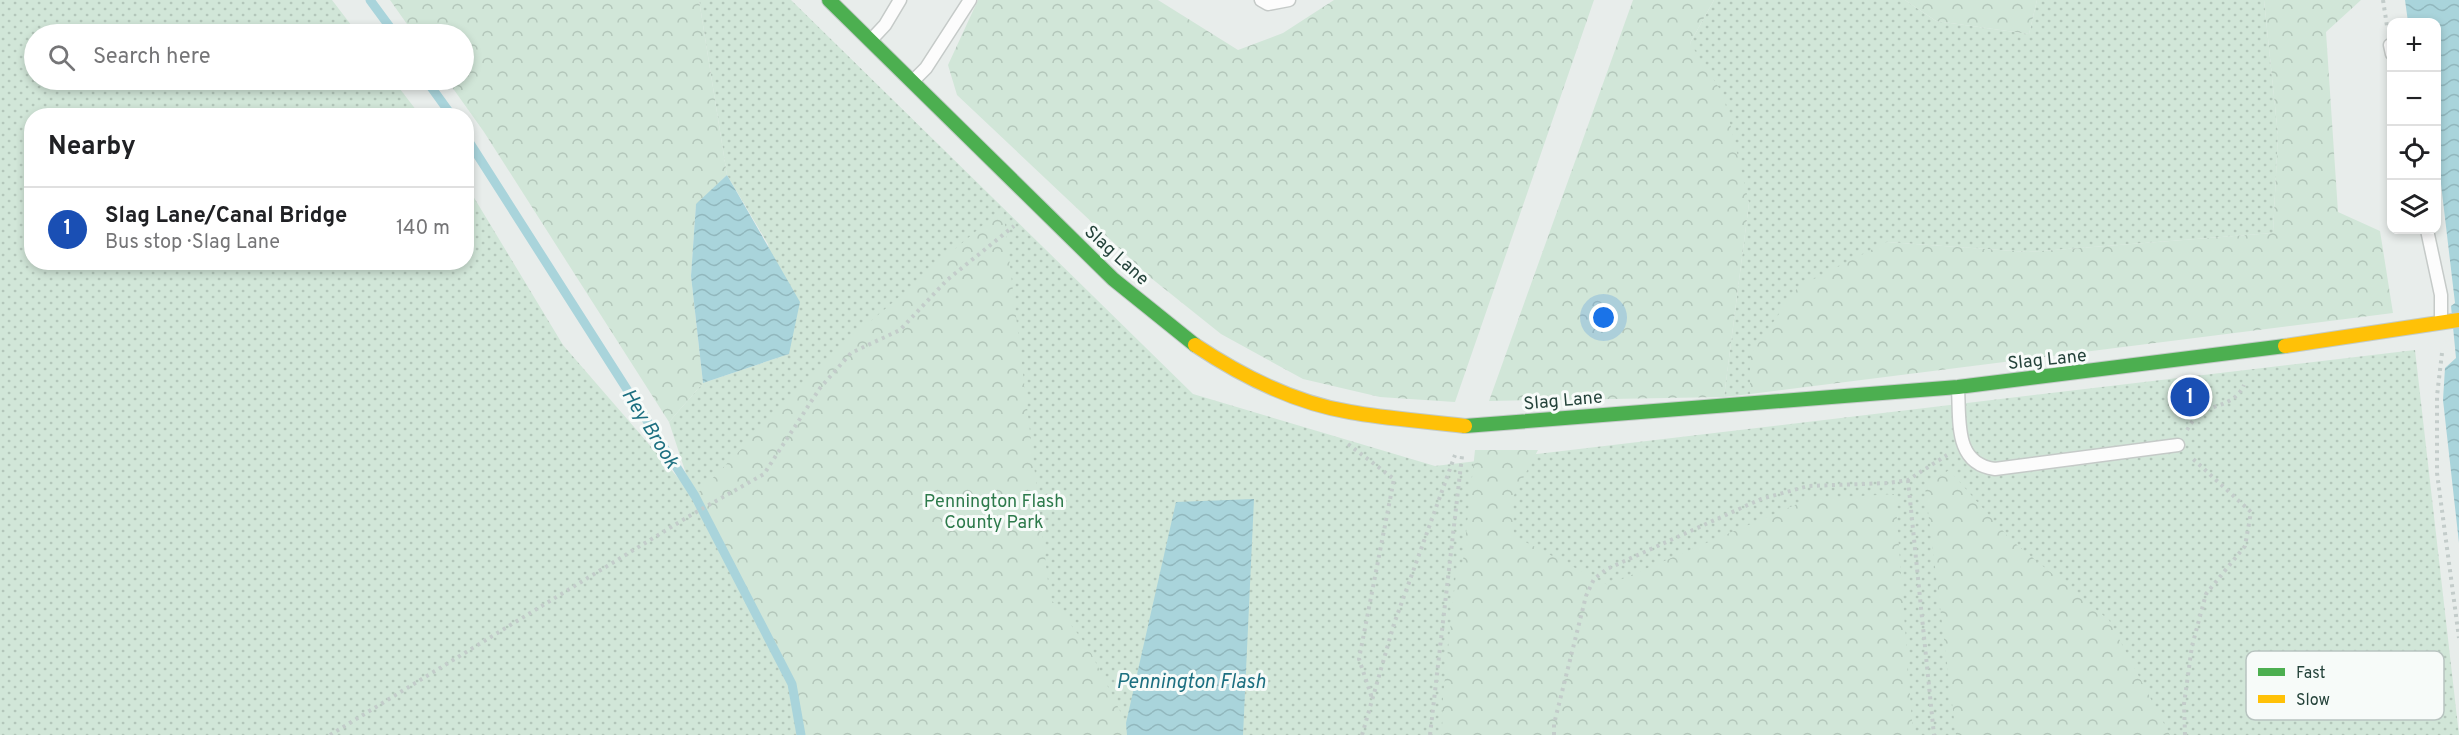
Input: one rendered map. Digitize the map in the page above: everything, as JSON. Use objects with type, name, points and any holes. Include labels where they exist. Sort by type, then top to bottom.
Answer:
[{"type":"street","name":"Slag Lane","points":[[829,0],[1113,279],[1205,352],[1271,388],[1348,412],[1466,426],[1958,387],[2240,353],[2449,321]]},
{"type":"lane","points":[[870,40],[885,25],[900,0]]},
{"type":"lane","points":[[913,82],[926,68],[970,0]]},
{"type":"lane","points":[[1261,0],[1268,4],[1289,0]]},
{"type":"lane","points":[[2428,234],[2440,295],[2449,321]]},
{"type":"lane","points":[[1958,387],[1962,445],[1966,455],[1975,463],[1995,469],[2178,445]]},
{"type":"path","points":[[330,735],[691,515],[764,474],[820,388],[851,354],[900,330],[947,280],[1038,206]]},
{"type":"path","points":[[2449,321],[2437,396],[2436,473],[2459,638]]},
{"type":"path","points":[[2185,735],[2184,704],[2192,646],[2206,594],[2245,546],[2251,512],[2178,445],[2199,411],[2230,402],[2240,392],[2245,381],[2240,353]]},
{"type":"path","points":[[1348,412],[1340,437],[1394,479],[1359,660],[1372,698]]},
{"type":"path","points":[[1362,735],[1394,624],[1466,426]]},
{"type":"path","points":[[1430,735],[1466,426]]},
{"type":"path","points":[[1554,735],[1554,724],[1586,596],[1594,579],[1607,569],[1761,499],[1808,486],[1908,480],[1962,445]]},
{"type":"path","points":[[1908,480],[1934,735]]},
{"type":"green space","name":"Pennington Flash County Park","points":[[0,0],[332,0],[350,24],[24,24],[24,90],[401,90],[415,108],[24,108],[24,270],[474,270],[474,198],[563,345],[693,495],[669,422],[703,383],[789,354],[768,244],[727,175],[699,0],[791,0],[1193,394],[1435,466],[2415,350],[2459,735],[0,735]]},
{"type":"green space","points":[[390,0],[699,0],[727,175],[696,205],[691,276],[703,383],[669,422],[474,118],[474,108],[467,108],[454,90],[474,90],[474,24],[407,24]]},
{"type":"green space","points":[[978,0],[1158,0],[1238,50],[1283,33],[1334,0],[1594,0],[1455,402],[1380,397],[1303,379],[1221,334],[1151,278],[957,95],[948,65]]},
{"type":"green space","points":[[1633,0],[1714,0],[1690,43],[1723,94],[1749,203],[1724,397],[1489,401]]},
{"type":"green space","points":[[1714,0],[1905,0],[1936,21],[2029,34],[2037,0],[2264,0],[2278,135],[2273,233],[2028,252],[1887,242],[1750,394],[1724,397],[1749,203],[1690,43]]},
{"type":"green space","points":[[1905,0],[2037,0],[2029,34],[1936,21]]},
{"type":"green space","points":[[2264,0],[2361,0],[2326,32],[2338,212],[2380,231],[2393,313],[1750,394],[1750,355],[1798,287],[1887,242],[2028,252],[2273,233],[2278,135]]},
{"type":"green space","points":[[1003,208],[1050,598],[1088,647],[1126,723],[1127,735],[801,735],[792,684],[695,496],[850,339]]},
{"type":"green space","points":[[1475,450],[1538,450],[1511,501],[1514,536],[1608,585],[1809,499],[1895,494],[1913,735],[1442,735],[1443,697],[1456,573],[1463,561]]},
{"type":"green space","points":[[1949,470],[2011,540],[2109,620],[2170,735],[1956,735],[1925,487]]},
{"type":"water","points":[[2405,0],[2459,0],[2459,543],[2443,400],[2445,368],[2456,358],[2451,306],[2455,303],[2441,184],[2441,18],[2407,18]]},
{"type":"water","points":[[727,175],[800,302],[789,354],[703,383],[691,276],[696,204]]},
{"type":"water","name":"Pennington Flash","points":[[1254,499],[1243,735],[1127,735],[1126,723],[1176,502]]},
{"type":"waterway","name":"Hey Brook","points":[[370,0],[388,24]]},
{"type":"waterway","name":"Hey Brook","points":[[433,90],[446,108]]},
{"type":"waterway","name":"Hey Brook","points":[[474,150],[695,496],[792,684],[801,735]]},
{"type":"traffic: fast","points":[[829,0],[1113,279],[1195,345]]},
{"type":"traffic: fast","points":[[1465,426],[1958,387],[2285,346]]},
{"type":"traffic: slow","points":[[2285,346],[2459,320]]},
{"type":"traffic: slow","points":[[1195,345],[1249,377],[1309,402],[1364,414],[1465,426]]},
{"type":"place","name":"Slag Lane/Canal Bridge","points":[[2190,397]]}]
